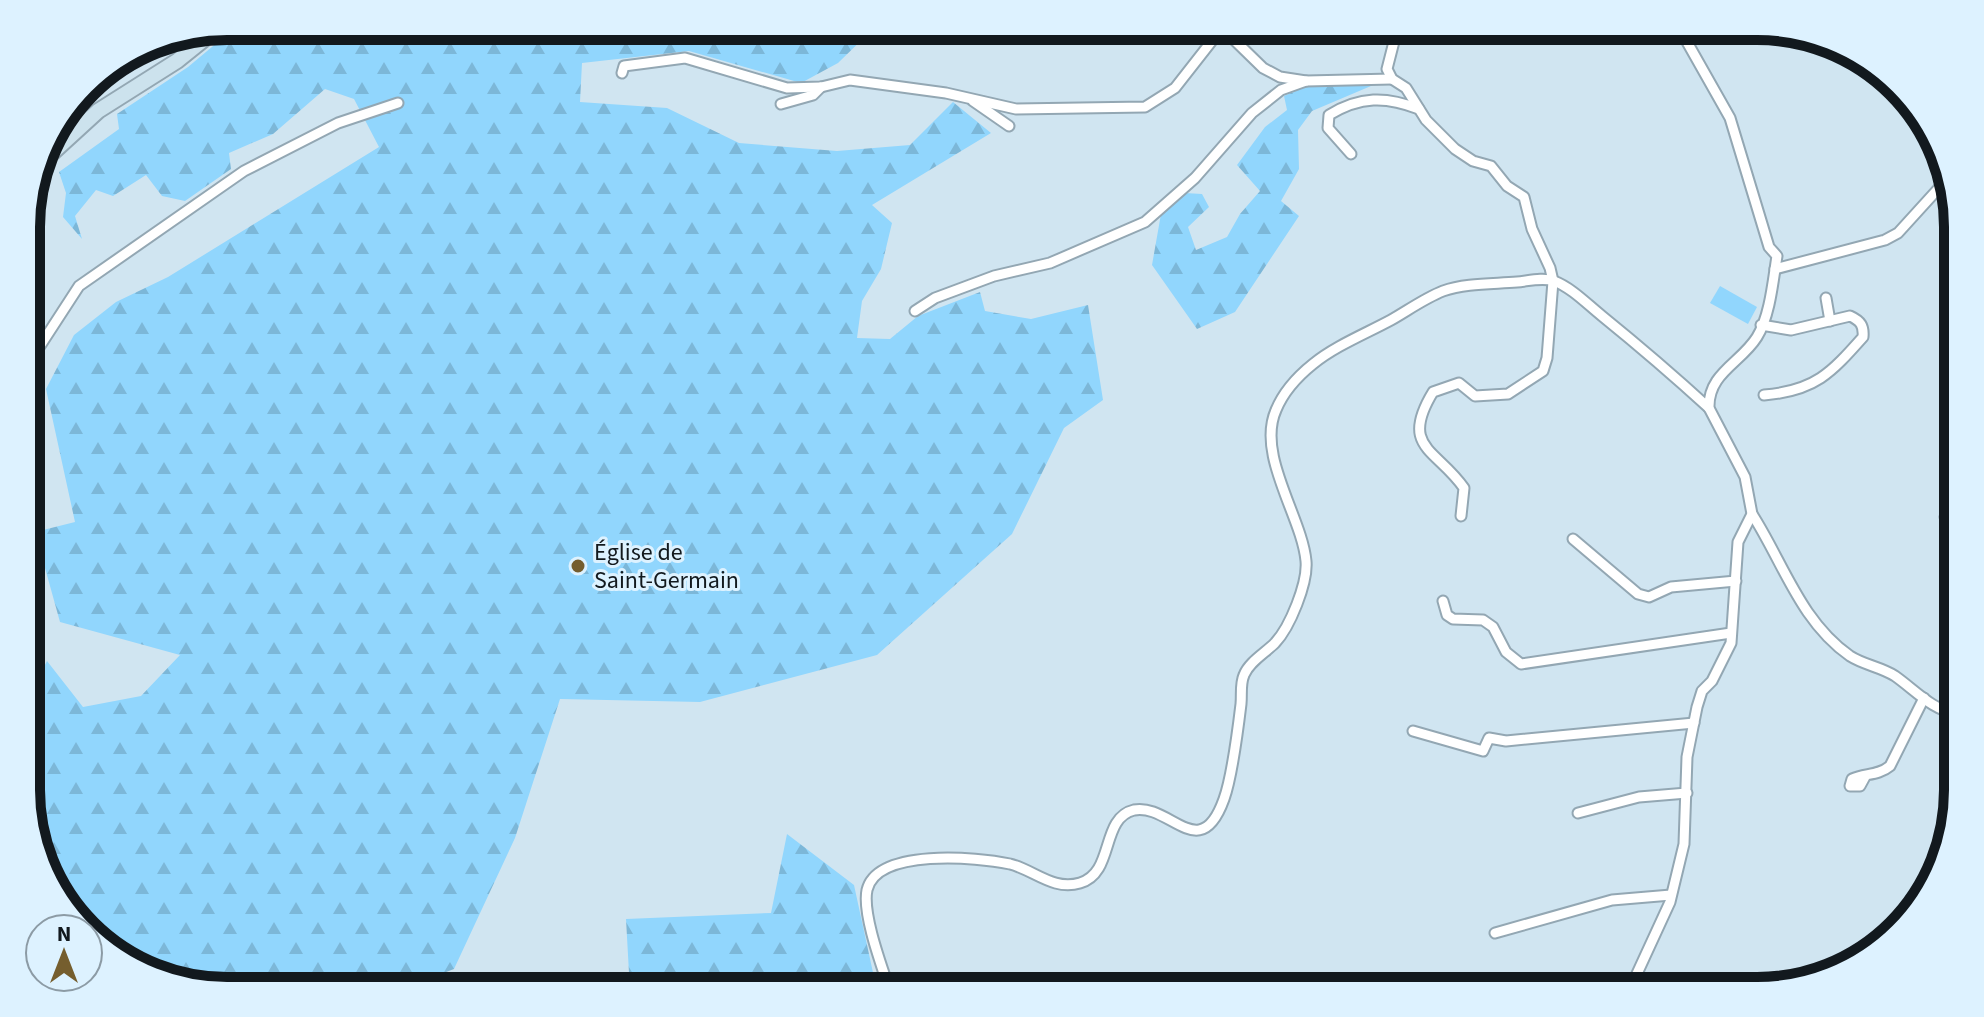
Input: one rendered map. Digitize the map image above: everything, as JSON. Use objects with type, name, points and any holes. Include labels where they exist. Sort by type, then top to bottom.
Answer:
[{"type":"main road","points":[[58,148],[98,111],[177,61],[200,43]]},
{"type":"street","points":[[622,73],[624,66],[685,58],[787,88],[821,87],[850,80],[1016,109],[1145,107],[1175,88],[1213,40]]},
{"type":"street","points":[[1234,40],[1263,68],[1280,77],[1306,81],[1392,79]]},
{"type":"street","points":[[1394,40],[1387,69],[1392,79],[1406,88],[1419,109],[1455,149],[1473,161],[1491,166],[1507,186],[1524,197],[1553,281],[1547,358],[1543,371],[1508,394],[1475,396],[1459,383],[1433,392],[1421,412],[1421,442],[1464,488],[1461,516]]},
{"type":"street","points":[[1686,40],[1730,118],[1769,247],[1777,256],[1757,336],[1718,376],[1709,396],[1709,408]]},
{"type":"street","points":[[915,311],[935,298],[1019,268],[1050,263],[1145,222],[1195,178],[1226,139],[1271,95],[1306,81]]},
{"type":"street","points":[[781,104],[813,95],[821,87]]},
{"type":"street","points":[[1351,154],[1328,128],[1329,115],[1360,101],[1377,98],[1419,109]]},
{"type":"street","points":[[973,101],[1009,126]]},
{"type":"street","points":[[40,346],[79,286],[244,171],[338,123],[398,103]]},
{"type":"street","points":[[1775,269],[1885,240],[1898,233],[1939,187]]},
{"type":"street","points":[[884,977],[867,905],[867,889],[875,874],[890,865],[910,859],[996,863],[1013,865],[1040,880],[1063,885],[1080,883],[1097,874],[1120,817],[1130,811],[1145,809],[1174,826],[1195,830],[1205,828],[1216,819],[1226,795],[1245,670],[1278,640],[1307,564],[1279,475],[1271,428],[1275,412],[1290,387],[1314,363],[1442,291],[1553,281],[1654,358],[1709,408],[1745,477],[1752,514],[1801,606],[1825,634],[1850,656],[1890,672],[1924,698],[1944,707]]},
{"type":"street","points":[[1826,298],[1830,321]]},
{"type":"street","points":[[1761,325],[1791,330],[1850,316],[1859,320],[1863,337],[1826,378],[1782,393],[1764,395]]},
{"type":"street","points":[[1635,977],[1671,895],[1684,844],[1687,757],[1694,723],[1702,691],[1712,681],[1731,643],[1738,542],[1752,514]]},
{"type":"street","points":[[1573,539],[1638,594],[1649,597],[1671,587],[1736,581]]},
{"type":"street","points":[[1443,601],[1447,615],[1453,619],[1483,620],[1493,627],[1506,652],[1521,664],[1731,633]]},
{"type":"street","points":[[1866,775],[1890,766],[1924,698]]},
{"type":"street","points":[[1413,731],[1483,751],[1489,738],[1506,741],[1694,723]]},
{"type":"street","points":[[1578,813],[1639,797],[1687,793]]},
{"type":"street","points":[[1495,933],[1612,900],[1671,895]]},
{"type":"green space","points":[[220,40],[862,40],[838,63],[801,83],[689,51],[582,63],[580,102],[667,108],[739,143],[837,151],[910,145],[953,102],[991,133],[872,205],[892,223],[881,269],[862,301],[857,338],[890,339],[918,316],[980,292],[985,311],[1031,319],[1088,305],[1103,400],[1064,428],[1012,534],[877,655],[700,702],[560,699],[515,838],[454,969],[433,977],[227,977],[179,971],[145,958],[123,945],[104,930],[104,913],[87,913],[65,883],[46,838],[40,790],[40,674],[47,661],[83,707],[141,696],[180,655],[60,622],[40,550],[40,531],[75,522],[46,389],[74,335],[116,302],[168,277],[379,147],[354,99],[325,89],[273,134],[229,153],[231,169],[185,201],[162,196],[146,175],[113,196],[96,190],[75,216],[82,239],[63,217],[66,193],[59,172],[119,129],[117,114],[188,67]]},
{"type":"green space","points":[[1309,85],[1371,86],[1312,111],[1298,130],[1299,169],[1281,201],[1299,216],[1235,312],[1197,329],[1152,265],[1161,214],[1185,193],[1202,194],[1209,207],[1188,227],[1196,250],[1227,237],[1240,214],[1260,191],[1237,165],[1265,127],[1287,110],[1284,96]]},
{"type":"green space","points":[[1720,286],[1757,307],[1748,324],[1710,303]]},
{"type":"green space","points":[[787,834],[854,885],[874,977],[629,977],[626,919],[771,913]]},
{"type":"place","name":"Église de Saint-Germain","points":[[578,566]]}]
